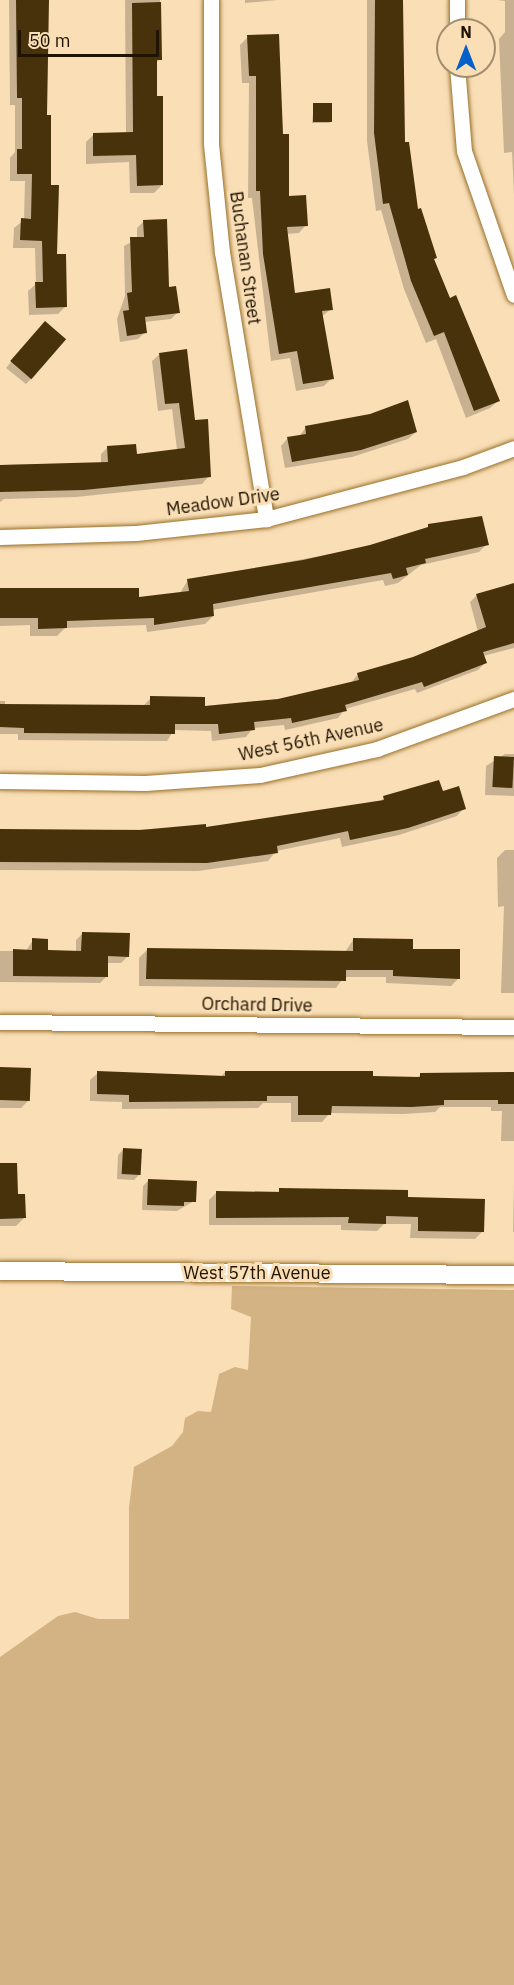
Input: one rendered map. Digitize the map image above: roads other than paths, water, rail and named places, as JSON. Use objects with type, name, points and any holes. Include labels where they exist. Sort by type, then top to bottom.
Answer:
[{"type":"street","name":"Buchanan Street","points":[[211,0],[211,144],[222,252],[266,519]]},
{"type":"street","points":[[457,0],[457,18]]},
{"type":"street","points":[[458,78],[464,151],[514,295]]},
{"type":"street","name":"Meadow Drive","points":[[0,537],[136,533],[266,519],[463,467],[514,448]]},
{"type":"street","name":"West 56th Avenue","points":[[0,781],[145,783],[260,775],[377,748],[514,699]]},
{"type":"street","name":"Orchard Drive","points":[[0,1022],[514,1027]]},
{"type":"street","name":"West 57th Avenue","points":[[0,1270],[514,1275]]}]
